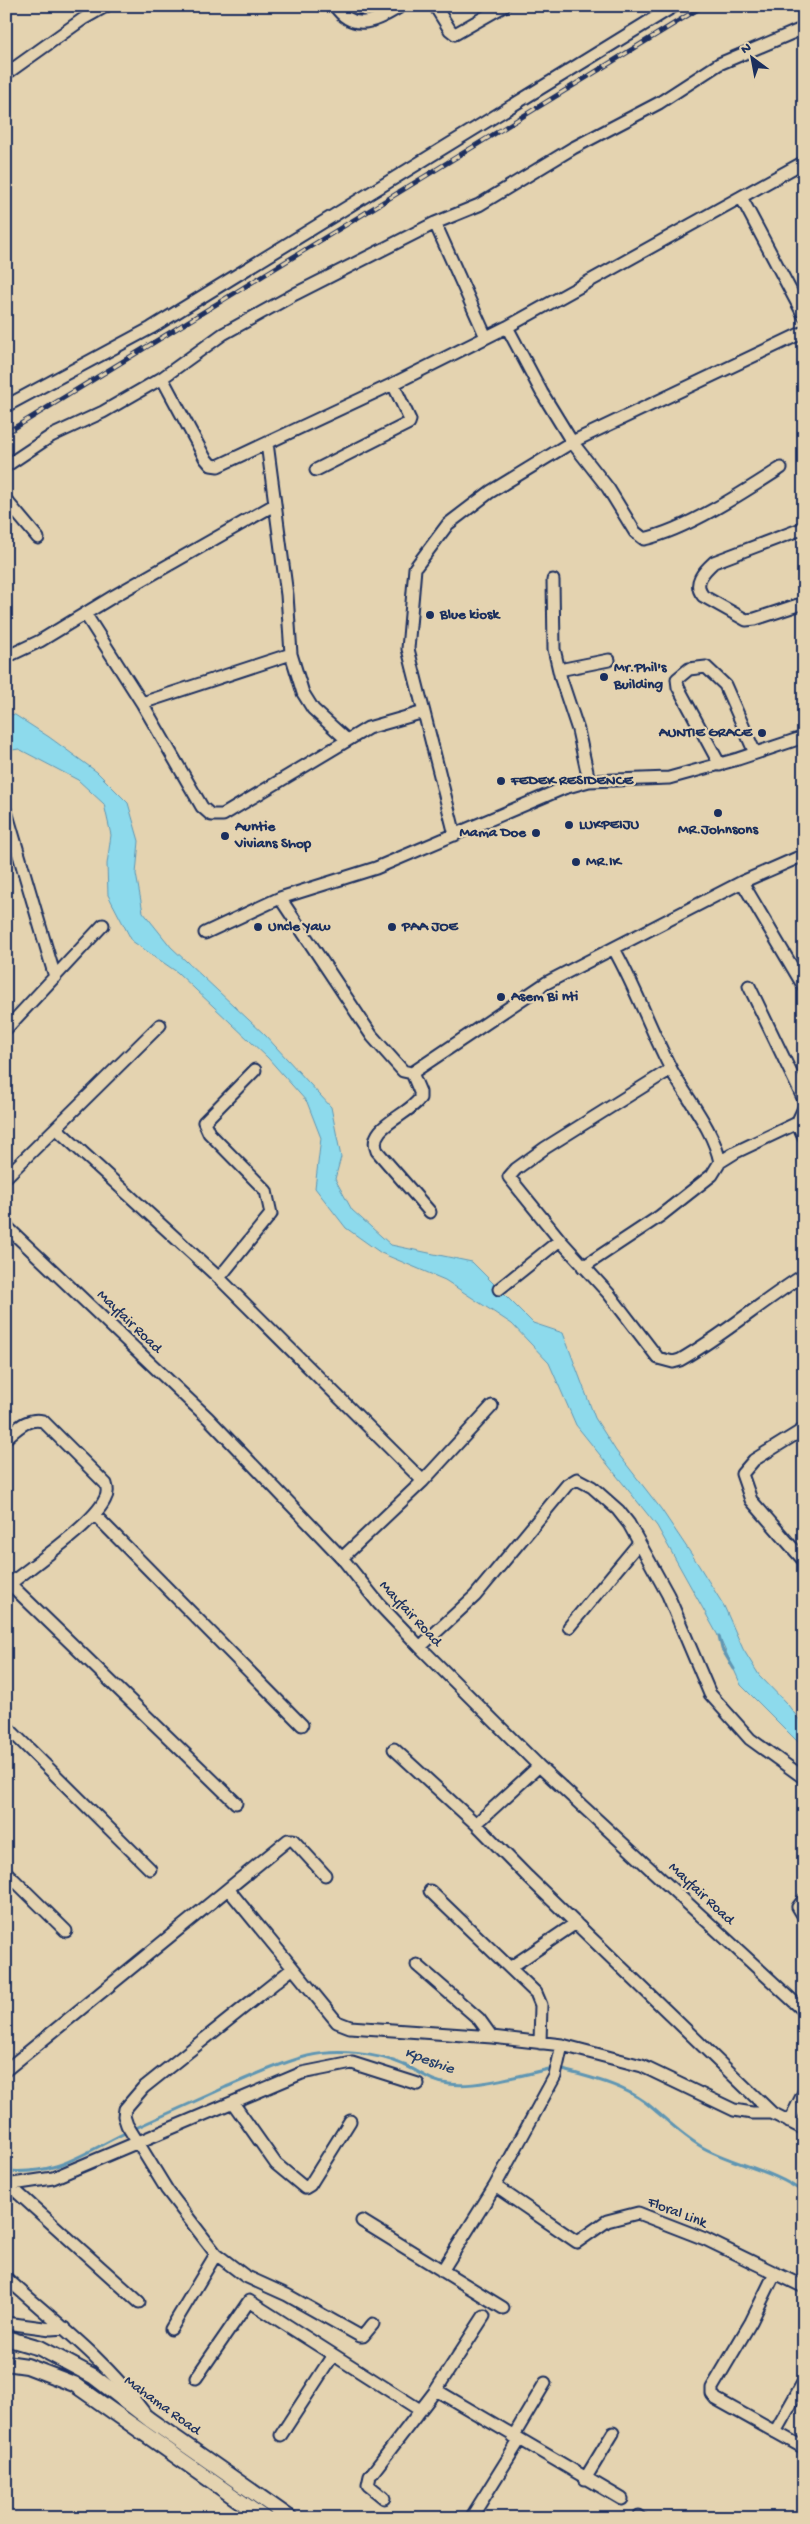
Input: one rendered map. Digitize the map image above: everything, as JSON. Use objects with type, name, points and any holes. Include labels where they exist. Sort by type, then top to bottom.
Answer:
[{"type":"street","points":[[6,74],[83,19],[106,6]]},
{"type":"street","points":[[335,6],[345,19],[362,23],[369,22],[401,6]]},
{"type":"street","points":[[359,6],[366,10],[377,6]]},
{"type":"street","points":[[436,6],[450,30],[455,34],[504,6]]},
{"type":"street","points":[[6,406],[151,328],[674,6]]},
{"type":"street","points":[[6,466],[51,436],[103,412],[162,378],[223,334],[295,294],[435,223],[478,205],[573,148],[659,103],[718,64],[804,28]]},
{"type":"street","points":[[162,378],[205,458],[212,465],[218,466],[393,384],[507,327],[804,162]]},
{"type":"street","points":[[741,196],[804,316]]},
{"type":"street","points":[[435,223],[486,337]]},
{"type":"street","points":[[507,327],[542,393],[572,442],[608,488],[635,532],[644,539],[660,535],[734,498],[781,468]]},
{"type":"street","points":[[455,835],[408,649],[415,568],[448,524],[490,492],[572,442],[804,332]]},
{"type":"street","points":[[316,470],[409,423],[410,420],[393,384]]},
{"type":"street","points":[[267,443],[287,595],[291,654],[303,693],[313,709],[348,740]]},
{"type":"street","points":[[6,500],[38,538]]},
{"type":"street","points":[[6,657],[40,641],[86,615],[114,596],[274,505]]},
{"type":"street","points":[[804,528],[714,562],[702,572],[698,584],[699,592],[703,596],[746,620],[755,619],[804,603]]},
{"type":"street","points":[[553,580],[554,649],[574,716],[589,781]]},
{"type":"street","points":[[86,615],[142,703],[171,757],[202,806],[212,815],[223,815],[368,728],[424,712]]},
{"type":"street","points":[[142,703],[291,654]]},
{"type":"street","points":[[559,670],[609,660]]},
{"type":"street","points":[[720,764],[678,687],[678,679],[689,669],[706,667],[725,685],[755,754]]},
{"type":"street","points":[[205,933],[280,898],[376,868],[564,788],[589,781],[669,778],[755,754],[804,737]]},
{"type":"street","points":[[6,811],[55,977]]},
{"type":"street","points":[[280,898],[372,1036],[403,1071],[412,1073],[546,984],[742,882],[804,855]]},
{"type":"street","points":[[742,882],[804,987]]},
{"type":"street","points":[[6,1029],[103,925]]},
{"type":"street","points":[[614,949],[632,982],[671,1069],[716,1144],[720,1162]]},
{"type":"street","points":[[749,986],[804,1100]]},
{"type":"street","points":[[6,1177],[160,1024]]},
{"type":"street","points":[[671,1069],[545,1148],[516,1168],[509,1177],[583,1267],[609,1294],[658,1358],[673,1362],[690,1354],[723,1333],[776,1292],[804,1275]]},
{"type":"street","points":[[219,1278],[270,1214],[270,1203],[266,1191],[209,1133],[204,1122],[255,1070]]},
{"type":"street","points":[[412,1073],[420,1092],[420,1098],[376,1134],[374,1144],[377,1151],[430,1212]]},
{"type":"street","points":[[583,1267],[660,1216],[712,1175],[720,1162],[736,1152],[797,1123],[804,1108]]},
{"type":"street","points":[[797,1123],[804,1138]]},
{"type":"street","points":[[56,1129],[219,1278],[423,1480]]},
{"type":"street","points":[[716,1144],[736,1152]]},
{"type":"street","name":"Mayfair Road","points":[[6,1226],[208,1418],[342,1558],[379,1604],[539,1766],[804,2011]]},
{"type":"street","points":[[499,1289],[560,1240]]},
{"type":"street","points":[[342,1558],[423,1480],[492,1406]]},
{"type":"street","points":[[6,1438],[25,1423],[35,1419],[43,1421],[106,1484],[108,1491],[106,1499],[95,1515],[8,1585],[236,1803]]},
{"type":"street","points":[[804,1429],[754,1460],[742,1474],[751,1500],[804,1562]]},
{"type":"street","points":[[420,1647],[475,1596],[567,1485],[577,1479],[592,1488],[618,1510],[629,1524],[638,1544],[668,1596],[710,1694],[750,1739],[804,1778]]},
{"type":"street","points":[[95,1515],[302,1725]]},
{"type":"street","points":[[569,1627],[638,1544]]},
{"type":"street","points":[[6,1726],[150,1869]]},
{"type":"street","points":[[394,1749],[476,1824],[772,2113],[804,2129]]},
{"type":"street","points":[[476,1824],[539,1766]]},
{"type":"street","points":[[6,2070],[288,1840],[293,1840],[325,1875]]},
{"type":"street","points":[[6,1872],[66,1931]]},
{"type":"street","points":[[229,1890],[328,2014],[337,2022],[350,2027],[492,2037],[562,2045],[642,2066],[734,2110],[752,2113],[772,2113]]},
{"type":"street","points":[[430,1891],[511,1968],[540,2000],[540,2043]]},
{"type":"street","points":[[804,1899],[798,1907],[804,1917]]},
{"type":"street","points":[[511,1968],[576,1923]]},
{"type":"street","points":[[417,1965],[479,2019],[492,2037]]},
{"type":"street","points":[[292,1969],[143,2088],[125,2109],[127,2125],[167,2190],[216,2254],[234,2269],[360,2336],[363,2336],[372,2324]]},
{"type":"street","points":[[442,2271],[495,2186],[555,2076],[562,2045]]},
{"type":"street","points":[[7,2185],[53,2178],[136,2141],[233,2103],[302,2073],[352,2063],[418,2084]]},
{"type":"street","points":[[789,2122],[804,2092]]},
{"type":"street","points":[[233,2103],[276,2164],[305,2188],[310,2185],[350,2121]]},
{"type":"street","points":[[7,2185],[139,2302]]},
{"type":"street","name":"Floral Link","points":[[495,2186],[577,2242],[607,2221],[638,2213],[705,2239],[804,2287]]},
{"type":"street","points":[[362,2221],[503,2308]]},
{"type":"street","points":[[171,2329],[216,2254]]},
{"type":"street","points":[[775,2273],[751,2322],[712,2388],[712,2394],[716,2399],[804,2448]]},
{"type":"street","points":[[6,2278],[64,2328],[115,2376],[150,2420]]},
{"type":"street","points":[[196,2378],[249,2301],[256,2280]]},
{"type":"street","points":[[249,2301],[420,2410]]},
{"type":"street","points":[[384,2498],[368,2484],[367,2480],[436,2390],[484,2316]]},
{"type":"street","points":[[6,2323],[52,2329],[64,2328]]},
{"type":"street","name":"Mahama Road","points":[[6,2338],[40,2348],[93,2376],[150,2420],[290,2518]]},
{"type":"street","points":[[281,2435],[333,2355]]},
{"type":"street","points":[[6,2363],[27,2366],[74,2384],[264,2518]]},
{"type":"street","points":[[775,2432],[804,2381]]},
{"type":"street","points":[[470,2518],[516,2439],[545,2383]]},
{"type":"street","points":[[436,2390],[516,2439],[622,2499]]},
{"type":"street","points":[[585,2479],[613,2433]]},
{"type":"water","points":[[6,713],[15,715],[49,737],[97,772],[128,803],[139,841],[136,874],[143,912],[171,947],[265,1035],[331,1107],[341,1157],[335,1179],[352,1210],[391,1245],[472,1262],[533,1323],[563,1333],[595,1418],[616,1451],[661,1509],[696,1561],[724,1606],[743,1649],[759,1675],[788,1705],[804,1726],[804,1748],[741,1685],[721,1641],[657,1526],[576,1425],[549,1363],[512,1324],[445,1280],[381,1253],[346,1228],[315,1188],[321,1138],[307,1102],[268,1058],[177,972],[132,941],[108,895],[107,864],[111,835],[104,804],[78,780],[19,749],[6,751]]},
{"type":"waterway","points":[[719,1636],[722,1649],[734,1669]]},
{"type":"waterway","name":"Kpeshie","points":[[6,2171],[40,2170],[68,2162],[123,2134],[226,2087],[276,2066],[308,2056],[331,2053],[369,2055],[404,2065],[443,2083],[461,2085],[515,2077],[554,2068]]},
{"type":"waterway","name":"Kpeshie","points":[[560,2069],[604,2082],[635,2095],[702,2147],[727,2159],[767,2173],[804,2193]]},
{"type":"railway","points":[[6,433],[703,6]]},
{"type":"place","name":"Blue kiosk","points":[[430,615]]},
{"type":"place","name":"Mr.Phil's Building","points":[[604,677]]},
{"type":"place","name":"AUNTIE GRACE","points":[[762,733]]},
{"type":"place","name":"FEDEK RESIDENCE","points":[[501,781]]},
{"type":"place","name":"MR.Johnsons","points":[[718,813]]},
{"type":"place","name":"LUKPEIJU","points":[[569,825]]},
{"type":"place","name":"Mama Doe","points":[[536,833]]},
{"type":"place","name":"Auntie Vivians Shop","points":[[225,836]]},
{"type":"place","name":"MR.IK","points":[[576,862]]},
{"type":"place","name":"Uncle Yaw","points":[[258,927]]},
{"type":"place","name":"PAA JOE","points":[[392,927]]},
{"type":"place","name":"Asem Bi nti","points":[[501,997]]}]
